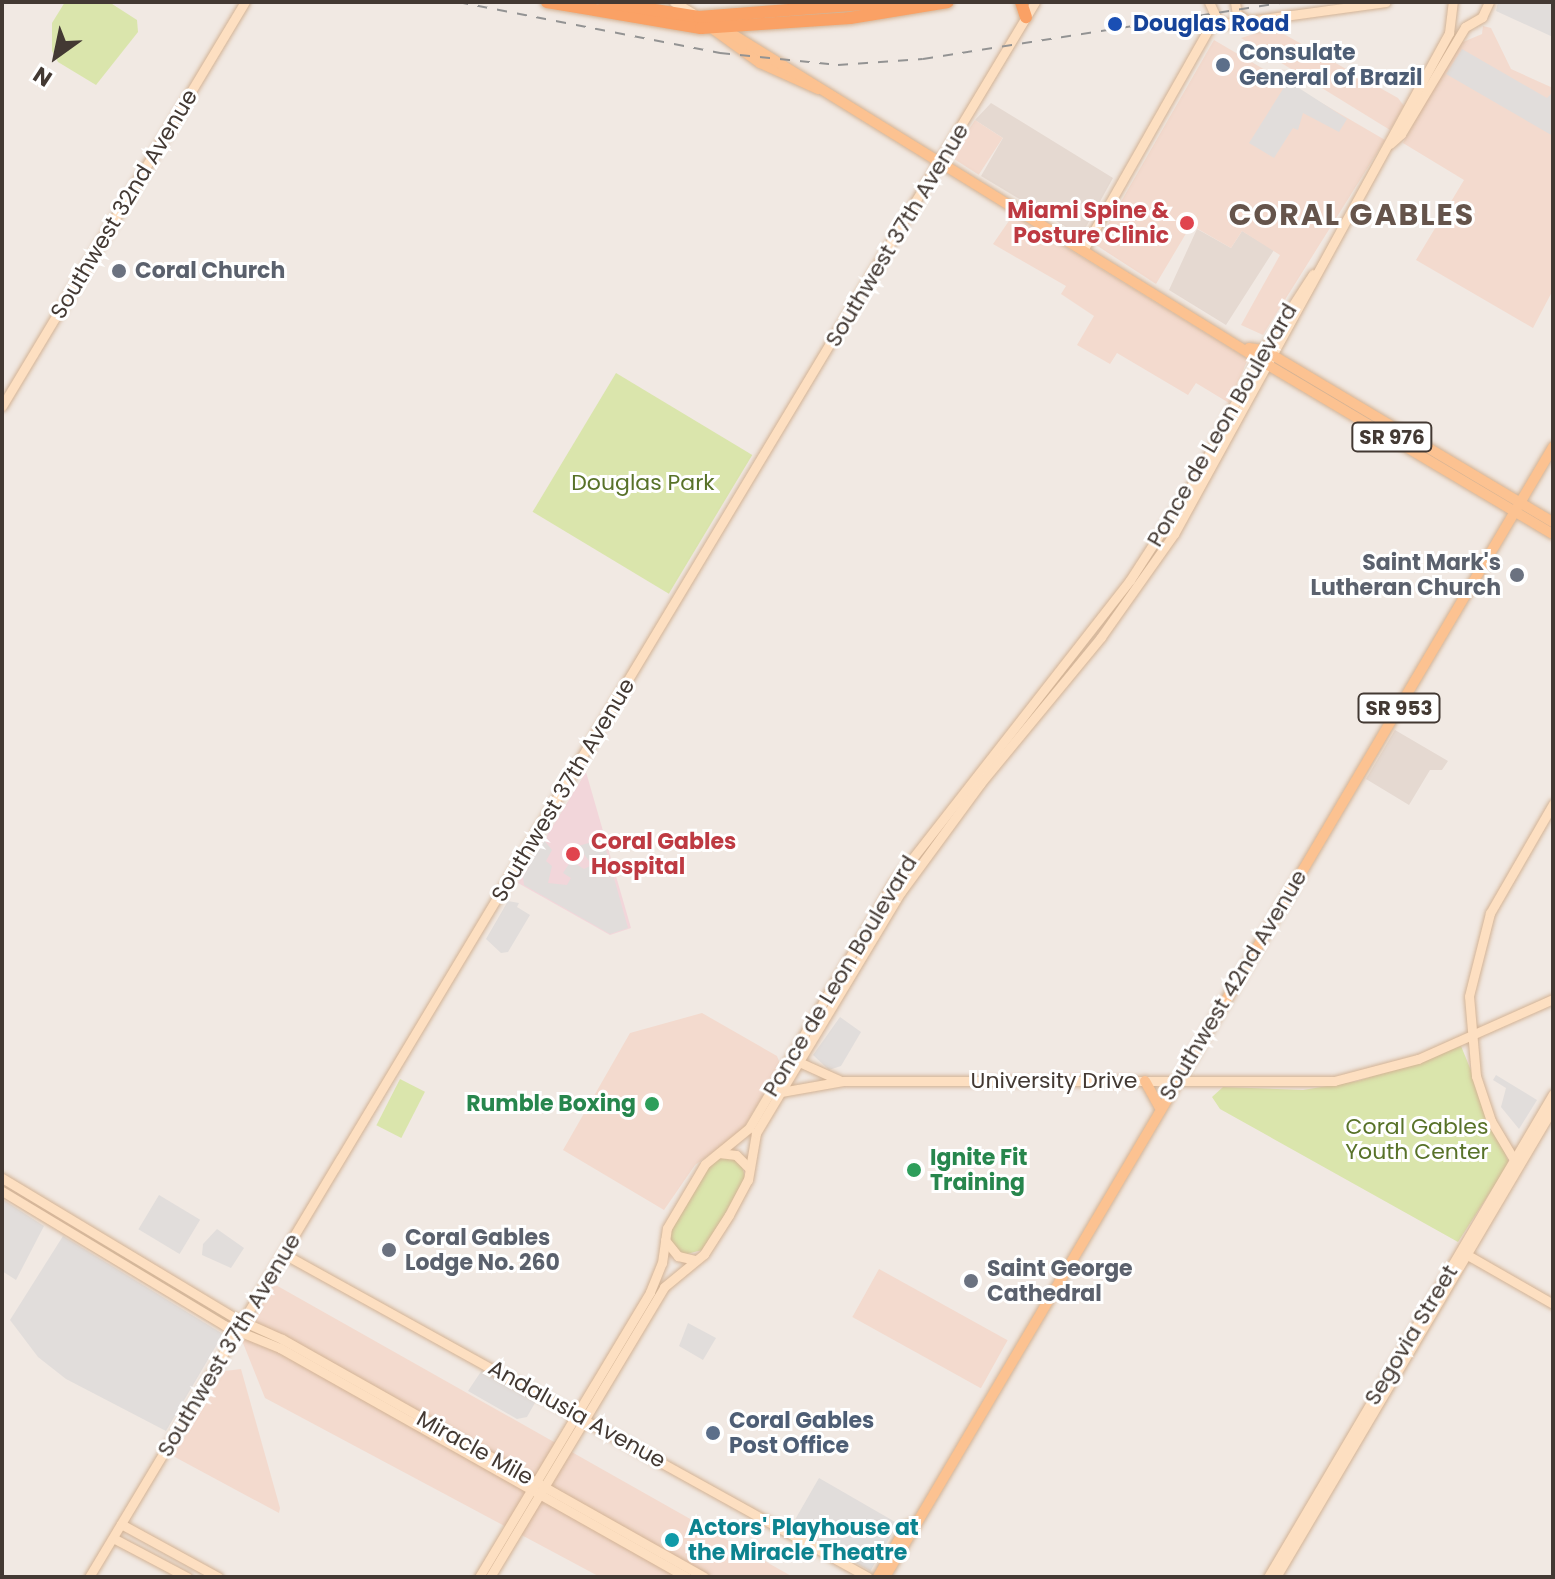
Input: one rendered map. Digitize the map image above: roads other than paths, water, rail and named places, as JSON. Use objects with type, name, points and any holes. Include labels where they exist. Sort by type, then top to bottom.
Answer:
[{"type":"highway","points":[[547,2],[665,26],[716,28],[859,17],[948,2]]},
{"type":"highway","points":[[604,2],[650,6],[699,17],[891,2]]},
{"type":"highway","points":[[1021,2],[1026,17]]},
{"type":"main road","points":[[699,17],[716,28]]},
{"type":"main road","name":"SR 976","points":[[716,28],[1517,507],[1553,534]]},
{"type":"main road","name":"Southwest 42nd Avenue","points":[[885,1577],[913,1524],[1553,447]]},
{"type":"main road","name":"SR 976","points":[[1517,507],[1553,522]]},
{"type":"main road","points":[[1145,1081],[1160,1108]]},
{"type":"main road","name":"Southwest 42nd Avenue","points":[[878,1577],[906,1527],[913,1524]]},
{"type":"street","name":"Southwest 32nd Avenue","points":[[2,406],[245,2]]},
{"type":"street","points":[[674,2],[699,17]]},
{"type":"street","name":"Southwest 37th Avenue","points":[[89,1577],[1035,2]]},
{"type":"street","points":[[1209,2],[1220,21],[1245,27],[1386,2]]},
{"type":"street","points":[[1235,2],[1237,14],[1248,21],[1317,13]]},
{"type":"street","name":"Ponce de Leon Boulevard","points":[[1390,144],[1401,134],[1465,27],[1482,17],[1489,2]]},
{"type":"street","points":[[1452,7],[1465,27]]},
{"type":"street","name":"Ponce de Leon Boulevard","points":[[582,1416],[654,1284],[667,1228],[705,1164],[750,1125],[913,856],[1130,580],[1198,475],[1390,144],[1452,7]]},
{"type":"street","points":[[1083,250],[1194,56],[1220,21],[1237,14]]},
{"type":"street","name":"Ponce de Leon Boulevard","points":[[479,1577],[664,1287],[708,1249],[743,1191],[754,1136],[906,884],[1101,637],[1174,534],[1266,357]]},
{"type":"street","points":[[1516,1163],[1482,1097],[1469,1036],[1470,989],[1484,926],[1553,804]]},
{"type":"street","name":"University Drive","points":[[781,1092],[843,1081],[1204,1082],[1354,1078],[1402,1065],[1553,999]]},
{"type":"street","points":[[1189,1059],[1204,1082]]},
{"type":"street","points":[[799,1062],[843,1081]]},
{"type":"street","name":"Segovia Street","points":[[1276,1577],[1553,1094]]},
{"type":"street","name":"Segovia Street","points":[[1516,1163],[1553,1108]]},
{"type":"street","points":[[718,1153],[736,1155],[749,1168]]},
{"type":"street","name":"Miracle Mile","points":[[2,1178],[243,1322],[538,1488],[687,1577]]},
{"type":"street","name":"Miracle Mile","points":[[2,1191],[237,1332],[280,1348],[704,1577]]},
{"type":"street","points":[[665,1240],[678,1256],[696,1260]]},
{"type":"street","points":[[1464,1253],[1553,1304]]},
{"type":"street","name":"Segovia Street","points":[[1268,1577],[1464,1253]]},
{"type":"street","name":"Andalusia Avenue","points":[[284,1254],[582,1416],[868,1577]]},
{"type":"street","name":"Ponce de Leon Boulevard","points":[[490,1577],[538,1488]]},
{"type":"street","points":[[121,1524],[215,1576]]},
{"type":"street","points":[[113,1538],[188,1577],[193,1563]]},
{"type":"railway","points":[[458,2],[720,53],[838,65],[923,59],[1287,2]]},
{"type":"place","name":"Douglas Road","points":[[1115,24]]},
{"type":"place","name":"Consulate General of Brazil","points":[[1223,65]]},
{"type":"place","name":"Miami Spine & Posture Clinic","points":[[1187,223]]},
{"type":"place","name":"Coral Church","points":[[119,271]]},
{"type":"place","name":"Saint Mark's Lutheran Church","points":[[1517,575]]},
{"type":"place","name":"Coral Gables Hospital","points":[[573,854]]},
{"type":"place","name":"Rumble Boxing","points":[[652,1104]]},
{"type":"place","name":"Ignite Fit Training","points":[[914,1170]]},
{"type":"place","name":"Coral Gables Lodge No. 260","points":[[389,1250]]},
{"type":"place","name":"Saint George Cathedral","points":[[971,1281]]},
{"type":"place","name":"Coral Gables Post Office","points":[[713,1433]]},
{"type":"place","name":"Actors' Playhouse at the Miracle Theatre","points":[[672,1540]]},
{"type":"district","name":"CORAL GABLES","points":[[1352,215]]},
{"type":"park label","name":"Douglas Park","points":[[643,483]]},
{"type":"park label","name":"Coral Gables Youth Center","points":[[1417,1138]]}]
